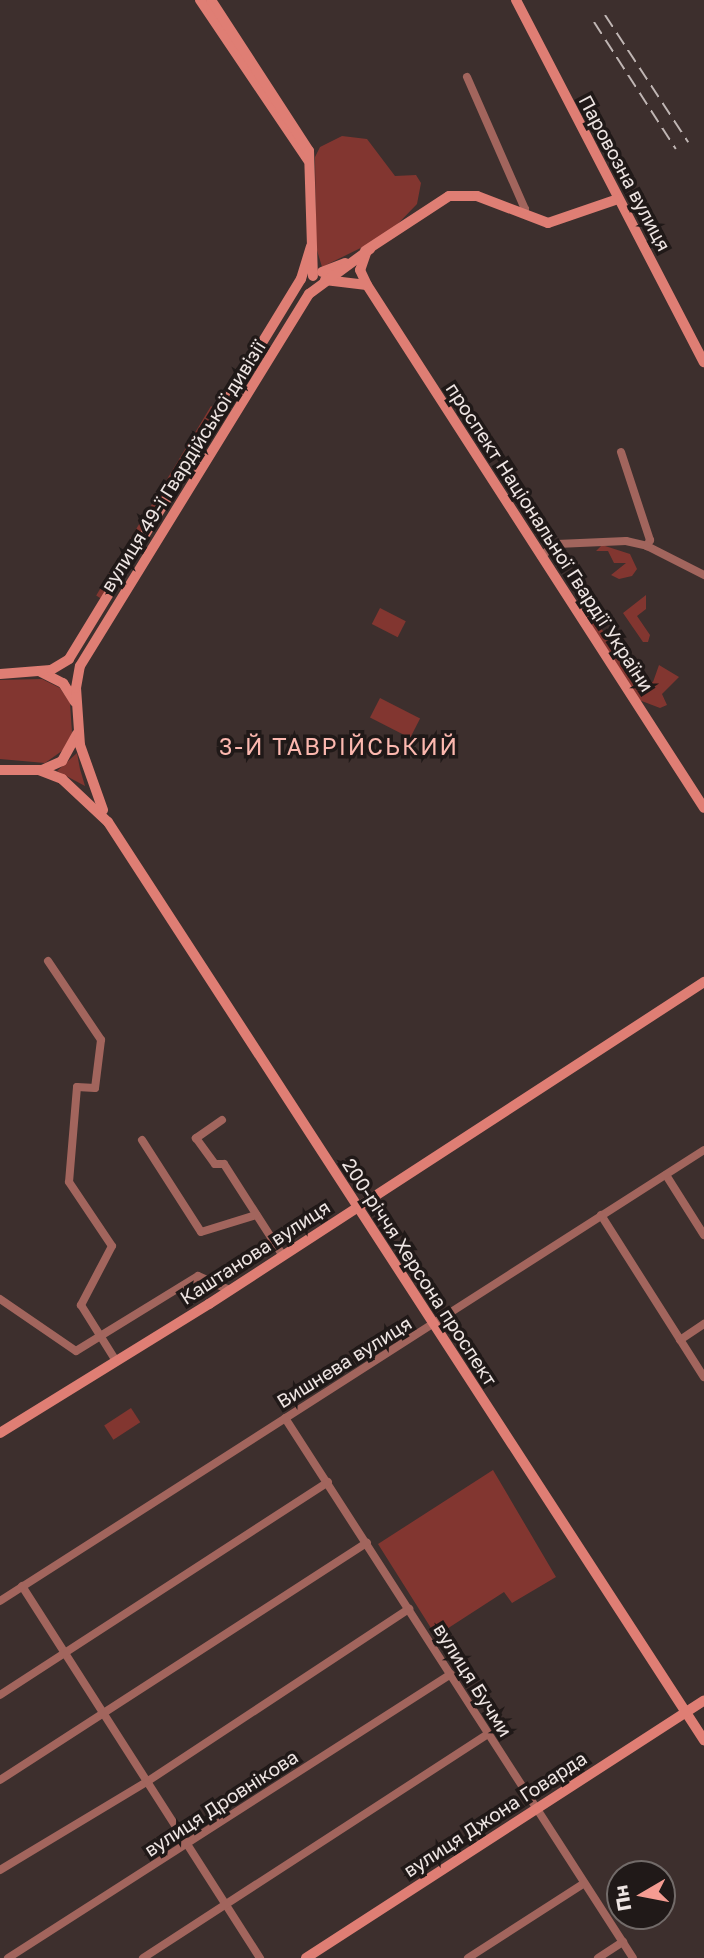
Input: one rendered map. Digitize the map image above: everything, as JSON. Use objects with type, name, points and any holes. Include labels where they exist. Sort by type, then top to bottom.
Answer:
[{"type":"street","points":[[201,0],[308,160]]},
{"type":"street","points":[[211,0],[309,151],[311,247],[320,277]]},
{"type":"street","name":"Паровозна вулиця","points":[[516,0],[618,199],[702,354]]},
{"type":"street","points":[[467,77],[525,209],[523,214]]},
{"type":"street","points":[[320,277],[370,249],[433,202],[449,196],[477,196],[548,223],[618,199]]},
{"type":"street","points":[[311,247],[320,277]]},
{"type":"street","points":[[367,285],[360,267],[370,249]]},
{"type":"street","points":[[320,277],[367,285]]},
{"type":"street","name":"вулиця 49-ї Гвардійської дивізії","points":[[77,708],[80,666],[320,277]]},
{"type":"street","name":"вулиця 49-ї Гвардійської дивізії","points":[[41,672],[69,659],[186,466],[320,277]]},
{"type":"street","name":"проспект Національної Гвардії України","points":[[367,285],[704,808]]},
{"type":"street","points":[[621,452],[650,540],[647,546]]},
{"type":"street","points":[[113,590],[121,587],[150,541],[159,538],[159,526],[186,483],[186,466]]},
{"type":"street","points":[[541,555],[557,544],[580,541],[647,546],[704,575]]},
{"type":"street","points":[[0,669],[13,672]]},
{"type":"street","points":[[0,674],[41,672],[63,683],[77,708],[89,781],[108,822]]},
{"type":"street","points":[[39,770],[62,761],[70,751],[78,724]]},
{"type":"street","points":[[3,768],[39,770],[75,786],[108,822]]},
{"type":"street","name":"200-річчя Херсона проспект","points":[[108,822],[704,1740]]},
{"type":"street","points":[[48,961],[101,1040],[95,1088],[77,1087],[69,1182],[111,1246],[81,1305],[116,1361]]},
{"type":"street","name":"Каштанова вулиця","points":[[0,1433],[230,1290],[704,982]]},
{"type":"street","points":[[222,1121],[196,1138],[215,1164],[224,1164],[283,1256]]},
{"type":"street","points":[[142,1140],[201,1232],[256,1215]]},
{"type":"street","name":"Вишнева вулиця","points":[[0,1601],[704,1150]]},
{"type":"street","points":[[666,1174],[704,1235]]},
{"type":"street","points":[[601,1215],[704,1377]]},
{"type":"street","points":[[0,1299],[76,1351],[198,1276],[230,1290]]},
{"type":"street","points":[[681,1340],[704,1324]]},
{"type":"street","name":"вулиця Бучми","points":[[285,1418],[633,1958]]},
{"type":"street","points":[[0,1695],[328,1482]]},
{"type":"street","points":[[0,1780],[368,1543]]},
{"type":"street","points":[[22,1587],[105,1712],[260,1958]]},
{"type":"street","points":[[0,1870],[148,1780],[409,1609]]},
{"type":"street","name":"вулиця Дровнікова","points":[[8,1958],[451,1674]]},
{"type":"street","name":"вулиця Джона Говарда","points":[[306,1958],[704,1701]]},
{"type":"street","points":[[143,1958],[488,1734]]},
{"type":"street","points":[[468,1958],[583,1884]]},
{"type":"street","points":[[598,1958],[622,1942]]},
{"type":"shaded area","points":[[342,136],[367,139],[395,176],[416,175],[421,183],[417,204],[387,235],[322,267],[316,247],[315,157],[320,147]]},
{"type":"shaded area","points":[[211,406],[216,409],[151,517],[146,514]]},
{"type":"shaded area","points":[[141,521],[146,524],[101,599],[96,596]]},
{"type":"shaded area","points":[[602,545],[630,554],[637,569],[632,576],[619,579],[611,575],[626,563],[614,563],[608,551],[596,551]]},
{"type":"shaded area","points":[[646,595],[646,609],[637,616],[650,635],[648,642],[643,642],[623,613]]},
{"type":"shaded area","points":[[380,608],[406,621],[398,637],[372,624]]},
{"type":"shaded area","points":[[589,612],[638,679],[653,682],[659,665],[679,677],[662,694],[667,705],[660,708],[639,700],[586,616]]},
{"type":"shaded area","points":[[42,679],[60,688],[70,703],[72,733],[66,748],[45,763],[0,759],[0,680]]},
{"type":"shaded area","points":[[380,698],[420,718],[410,738],[370,718]]},
{"type":"shaded area","points":[[77,753],[80,769],[85,786],[57,771]]},
{"type":"shaded area","points":[[131,1408],[140,1422],[113,1440],[104,1425]]},
{"type":"shaded area","points":[[493,1470],[556,1577],[512,1603],[504,1592],[436,1636],[378,1544]]},
{"type":"railway","points":[[605,15],[688,142]]},
{"type":"railway","points":[[594,22],[676,149]]},
{"type":"district","name":"3-Й ТАВРІЙСЬКИЙ","points":[[339,746]]}]
